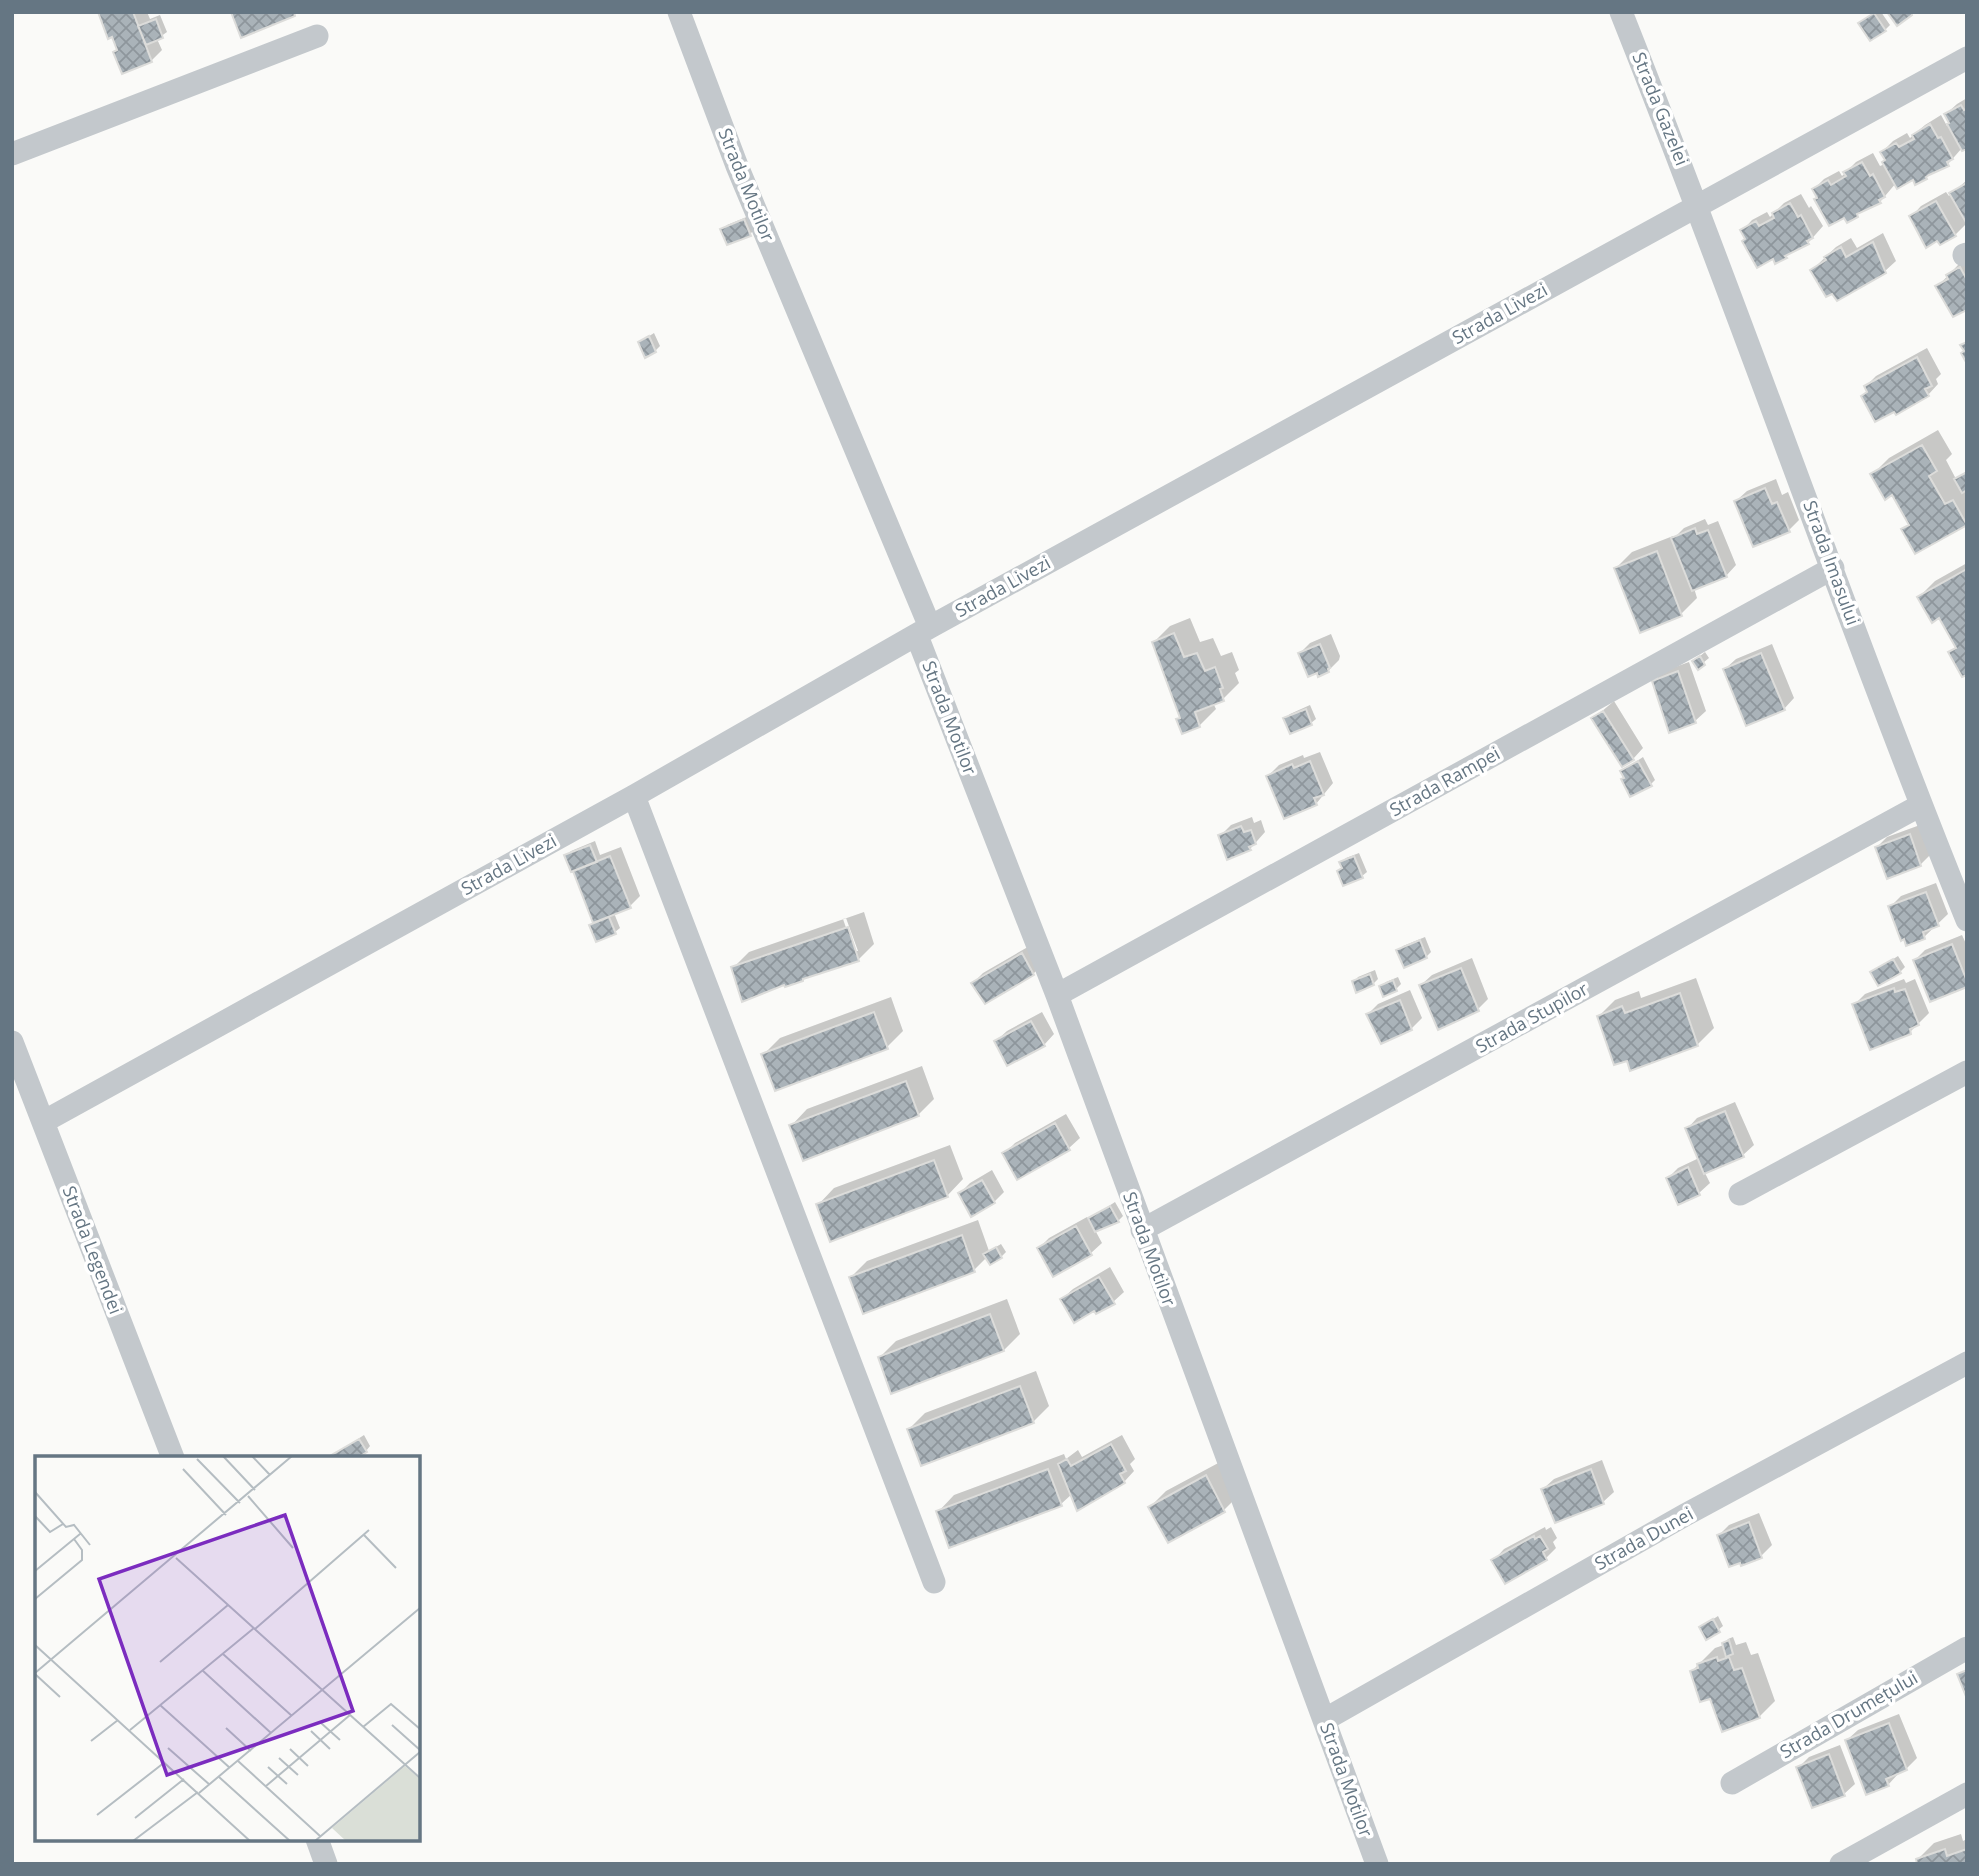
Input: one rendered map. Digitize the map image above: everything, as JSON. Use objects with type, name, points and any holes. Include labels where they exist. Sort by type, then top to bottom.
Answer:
[{"type":"street","name":"Strada Motilor","points":[[679,12],[737,166],[924,631],[1377,1864]]},
{"type":"street","name":"Strada Gazelei","points":[[1621,12],[1698,206]]},
{"type":"street","points":[[12,154],[317,36]]},
{"type":"street","name":"Strada Livezi","points":[[43,1122],[634,796],[924,631],[1967,58]]},
{"type":"street","name":"Strada Imasului","points":[[1698,206],[1921,805],[1967,920]]},
{"type":"street","name":"Strada Rampei","points":[[1057,995],[1833,568]]},
{"type":"street","points":[[634,796],[934,1582]]},
{"type":"street","name":"Strada Stupilor","points":[[1142,1230],[1921,805]]},
{"type":"street","name":"Strada Legendei","points":[[12,1042],[172,1456]]},
{"type":"street","points":[[1740,1194],[1967,1072]]},
{"type":"street","name":"Strada Dunei","points":[[1324,1720],[1685,1516],[1967,1363]]},
{"type":"street","name":"Strada Drumețului","points":[[1732,1783],[1967,1648]]},
{"type":"street","points":[[1851,1861],[1967,1794]]},
{"type":"street","points":[[318,1841],[326,1864]]},
{"type":"building","points":[[98,12],[133,12],[152,62],[122,74],[113,52],[117,50],[112,37],[108,39]]},
{"type":"building","points":[[231,12],[294,12],[295,16],[241,38]]},
{"type":"building","points":[[1887,12],[1911,12],[1912,15],[1897,26]]},
{"type":"building","points":[[1874,13],[1886,31],[1870,41],[1858,23]]},
{"type":"building","points":[[156,19],[163,38],[146,45],[138,26]]},
{"type":"building","points":[[1961,105],[1964,110],[1967,108],[1967,149],[1962,151],[1944,114]]},
{"type":"building","points":[[1930,124],[1953,159],[1947,162],[1949,166],[1929,175],[1927,179],[1915,185],[1913,180],[1897,189],[1882,162],[1885,160],[1880,152],[1896,143],[1899,147],[1914,139],[1912,135]]},
{"type":"building","points":[[1862,162],[1870,176],[1873,174],[1885,197],[1879,200],[1881,203],[1857,214],[1858,217],[1847,223],[1844,218],[1829,226],[1814,199],[1817,198],[1812,189],[1828,180],[1831,185],[1846,176],[1843,172]]},
{"type":"building","points":[[1967,183],[1967,224],[1949,193]]},
{"type":"building","points":[[1936,201],[1956,236],[1940,245],[1937,241],[1926,248],[1909,216]]},
{"type":"building","points":[[1790,203],[1798,217],[1801,215],[1813,238],[1807,241],[1809,244],[1785,256],[1787,258],[1775,264],[1773,259],[1757,268],[1742,241],[1745,239],[1740,230],[1756,221],[1759,226],[1774,218],[1772,213]]},
{"type":"building","points":[[744,219],[751,236],[727,245],[720,229]]},
{"type":"building","points":[[1873,242],[1886,273],[1837,301],[1832,294],[1826,297],[1810,270],[1841,247],[1846,257]]},
{"type":"building","points":[[1960,267],[1967,280],[1967,310],[1953,317],[1935,286],[1948,279],[1946,275]]},
{"type":"building","points":[[649,336],[656,352],[645,358],[638,342]]},
{"type":"building","points":[[1967,342],[1967,364],[1960,345]]},
{"type":"building","points":[[1917,357],[1932,386],[1925,389],[1929,396],[1896,415],[1894,412],[1875,422],[1861,396],[1867,392],[1864,386]]},
{"type":"building","points":[[1922,445],[1937,471],[1929,476],[1945,504],[1953,500],[1967,525],[1915,554],[1901,529],[1909,525],[1892,495],[1885,500],[1870,474]]},
{"type":"building","points":[[1967,472],[1967,490],[1962,493],[1954,479]]},
{"type":"building","points":[[1765,488],[1772,504],[1777,502],[1790,532],[1753,547],[1734,501]]},
{"type":"building","points":[[1695,528],[1697,534],[1708,530],[1727,577],[1692,591],[1671,538]]},
{"type":"building","points":[[1657,551],[1682,616],[1640,633],[1614,568]]},
{"type":"building","points":[[1967,569],[1967,675],[1962,677],[1948,652],[1956,648],[1939,618],[1932,623],[1917,597]]},
{"type":"building","points":[[1174,633],[1184,657],[1197,653],[1205,671],[1215,667],[1223,688],[1220,689],[1224,701],[1195,712],[1200,727],[1182,734],[1176,719],[1180,718],[1152,642]]},
{"type":"building","points":[[1320,644],[1330,668],[1329,672],[1318,677],[1317,673],[1308,677],[1298,653]]},
{"type":"building","points":[[1761,653],[1785,710],[1746,726],[1723,669]]},
{"type":"building","points":[[1700,656],[1705,665],[1698,670],[1692,661]]},
{"type":"building","points":[[1678,671],[1696,723],[1669,733],[1652,681]]},
{"type":"building","points":[[1306,709],[1312,725],[1290,734],[1283,718]]},
{"type":"building","points":[[1603,711],[1634,760],[1622,767],[1591,718]]},
{"type":"building","points":[[1310,761],[1324,795],[1314,798],[1317,805],[1284,819],[1266,776],[1292,764],[1294,768]]},
{"type":"building","points":[[1638,761],[1652,786],[1630,797],[1620,771]]},
{"type":"building","points":[[1241,826],[1244,832],[1251,830],[1256,844],[1249,847],[1251,850],[1227,860],[1218,835]]},
{"type":"building","points":[[1910,834],[1921,866],[1887,879],[1875,847]]},
{"type":"building","points":[[590,845],[597,862],[571,872],[564,855]]},
{"type":"building","points":[[610,856],[631,908],[593,923],[573,871]]},
{"type":"building","points":[[1354,856],[1363,878],[1343,886],[1337,871],[1342,868],[1339,862]]},
{"type":"building","points":[[1926,892],[1939,926],[1923,932],[1925,939],[1906,946],[1904,939],[1901,941],[1888,906]]},
{"type":"building","points":[[609,917],[616,934],[596,942],[589,925]]},
{"type":"building","points":[[848,927],[859,961],[785,987],[784,985],[742,1002],[731,967]]},
{"type":"building","points":[[1420,940],[1427,958],[1404,968],[1396,950]]},
{"type":"building","points":[[1952,944],[1967,987],[1930,1002],[1913,960]]},
{"type":"building","points":[[1022,953],[1034,975],[985,1004],[971,983]]},
{"type":"building","points":[[1893,959],[1901,973],[1878,986],[1870,972]]},
{"type":"building","points":[[1461,968],[1479,1011],[1438,1030],[1419,985]]},
{"type":"building","points":[[1370,974],[1374,985],[1356,993],[1352,981]]},
{"type":"building","points":[[1393,980],[1397,991],[1383,997],[1379,986]]},
{"type":"building","points":[[1894,988],[1895,992],[1905,989],[1919,1025],[1910,1029],[1911,1034],[1870,1050],[1852,1004]]},
{"type":"building","points":[[1680,993],[1698,1046],[1630,1071],[1627,1061],[1614,1065],[1597,1016],[1622,1006],[1625,1013]]},
{"type":"building","points":[[1400,1000],[1412,1030],[1381,1044],[1366,1014]]},
{"type":"building","points":[[874,1012],[888,1049],[775,1091],[761,1054]]},
{"type":"building","points":[[1031,1021],[1045,1046],[1007,1066],[994,1041]]},
{"type":"building","points":[[906,1081],[919,1116],[803,1161],[789,1125]]},
{"type":"building","points":[[1725,1111],[1744,1157],[1704,1174],[1685,1128]]},
{"type":"building","points":[[1055,1123],[1070,1150],[1017,1180],[1002,1153]]},
{"type":"building","points":[[934,1160],[948,1197],[830,1242],[816,1204]]},
{"type":"building","points":[[1688,1167],[1700,1195],[1678,1205],[1666,1178]]},
{"type":"building","points":[[982,1180],[995,1203],[971,1217],[958,1193]]},
{"type":"building","points":[[1110,1206],[1119,1222],[1095,1232],[1088,1218]]},
{"type":"building","points":[[1076,1226],[1092,1255],[1053,1277],[1037,1248]]},
{"type":"building","points":[[962,1235],[975,1272],[863,1314],[849,1277]]},
{"type":"building","points":[[996,1247],[1002,1258],[990,1265],[983,1254]]},
{"type":"building","points":[[1099,1277],[1115,1304],[1096,1314],[1094,1311],[1074,1323],[1060,1299]]},
{"type":"building","points":[[990,1314],[1004,1351],[891,1394],[878,1357]]},
{"type":"building","points":[[1020,1386],[1034,1423],[921,1466],[907,1429]]},
{"type":"building","points":[[359,1439],[367,1452],[360,1456],[330,1456]]},
{"type":"building","points":[[1111,1444],[1126,1471],[1120,1474],[1125,1483],[1077,1511],[1058,1464],[1067,1459],[1071,1466]]},
{"type":"building","points":[[1048,1469],[1062,1506],[949,1548],[936,1511]]},
{"type":"building","points":[[1591,1469],[1604,1504],[1555,1523],[1541,1489]]},
{"type":"building","points":[[1206,1475],[1225,1512],[1168,1543],[1148,1507]]},
{"type":"building","points":[[1749,1522],[1762,1558],[1741,1566],[1740,1563],[1729,1567],[1717,1535]]},
{"type":"building","points":[[1534,1536],[1535,1539],[1540,1536],[1548,1549],[1543,1552],[1547,1560],[1505,1584],[1491,1560]]},
{"type":"building","points":[[1713,1619],[1720,1632],[1706,1640],[1699,1627]]},
{"type":"building","points":[[1729,1640],[1733,1654],[1726,1657],[1722,1643]]},
{"type":"building","points":[[1717,1657],[1718,1661],[1729,1657],[1734,1670],[1742,1668],[1760,1718],[1722,1732],[1710,1699],[1700,1702],[1690,1671],[1698,1668],[1697,1664]]},
{"type":"building","points":[[1967,1670],[1967,1699],[1957,1674]]},
{"type":"building","points":[[1889,1723],[1907,1770],[1886,1779],[1889,1786],[1866,1795],[1845,1740]]},
{"type":"building","points":[[1829,1754],[1845,1796],[1812,1808],[1796,1767]]},
{"type":"building","points":[[1945,1849],[1947,1856],[1967,1849],[1967,1864],[1917,1864],[1916,1859]]}]
